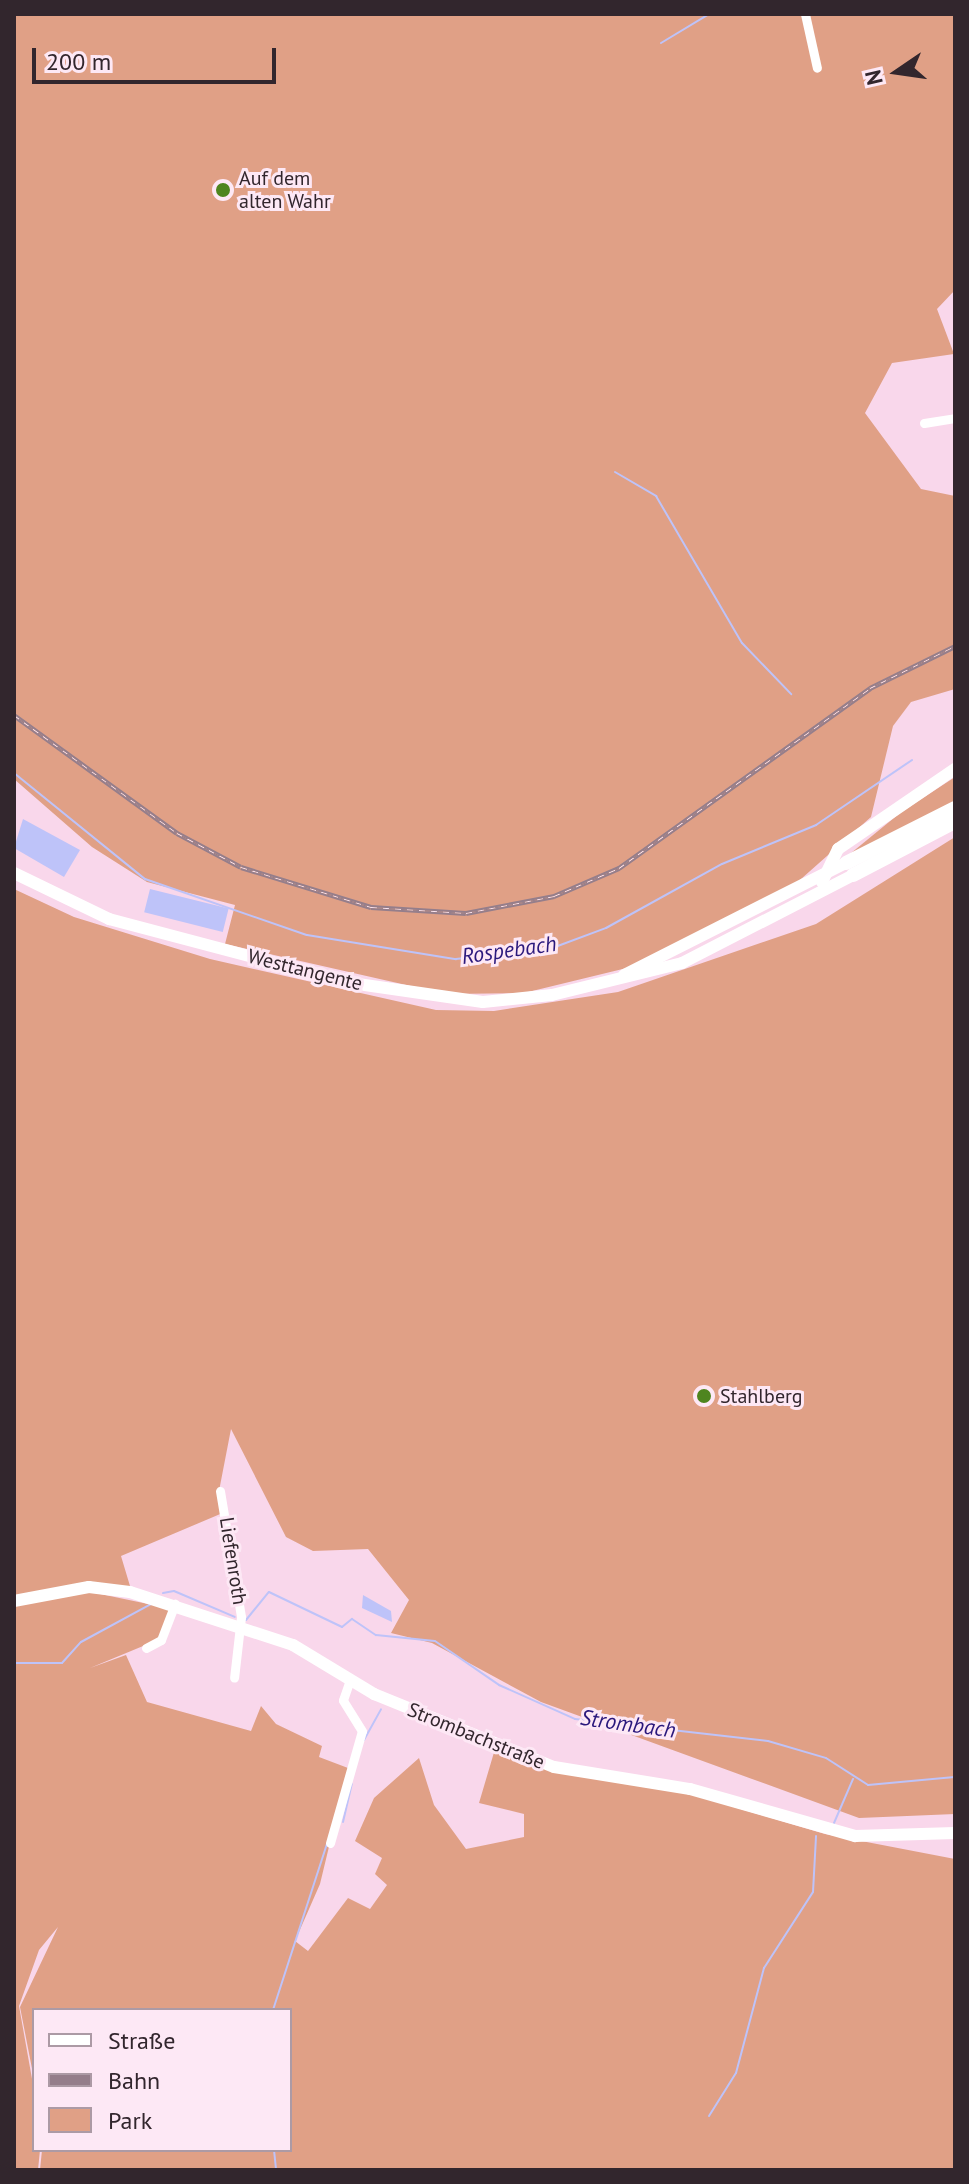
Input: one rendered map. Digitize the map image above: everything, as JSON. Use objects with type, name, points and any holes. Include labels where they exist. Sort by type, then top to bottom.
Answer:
[{"type":"highway","name":"Westtangente","points":[[849,869],[955,808]]},
{"type":"highway","name":"Westtangente","points":[[849,869],[955,822]]},
{"type":"main road","points":[[813,898],[838,849],[955,769]]},
{"type":"main road","name":"Westtangente","points":[[608,983],[824,876],[849,869]]},
{"type":"main road","name":"Westtangente","points":[[14,873],[109,919],[420,996],[483,1002],[608,983],[682,963],[813,898],[849,869]]},
{"type":"main road","name":"Strombachstraße","points":[[14,1601],[89,1587],[175,1604],[293,1645],[350,1680],[518,1754],[586,1775],[690,1789],[855,1836],[955,1833]]},
{"type":"street","points":[[805,14],[817,68]]},
{"type":"street","points":[[924,423],[955,418]]},
{"type":"street","name":"Liefenroth","points":[[220,1491],[234,1541],[238,1626],[234,1678]]},
{"type":"street","points":[[146,1648],[161,1640],[175,1604]]},
{"type":"street","points":[[330,1843],[362,1731],[343,1700],[350,1680]]},
{"type":"green space","points":[[14,14],[954,14],[955,290],[937,309],[954,354],[892,363],[865,413],[921,489],[955,496],[955,689],[911,702],[893,726],[871,817],[792,887],[635,966],[524,993],[446,994],[225,944],[235,905],[147,882],[92,847],[14,779]]},
{"type":"green space","points":[[955,777],[955,802],[845,858],[900,813]]},
{"type":"green space","points":[[955,837],[955,1814],[859,1818],[541,1702],[432,1643],[391,1633],[409,1600],[368,1549],[313,1551],[286,1537],[231,1429],[219,1491],[225,1512],[121,1556],[130,1586],[14,1599],[14,889],[74,917],[210,959],[436,1010],[494,1011],[618,992],[816,924]]},
{"type":"green space","points":[[86,1591],[172,1609],[160,1639],[90,1668],[126,1655],[147,1702],[251,1731],[261,1706],[276,1724],[322,1746],[319,1757],[348,1768],[320,1884],[295,1941],[308,1951],[348,1898],[370,1909],[387,1885],[375,1874],[382,1858],[355,1841],[374,1798],[419,1758],[434,1805],[466,1849],[524,1837],[524,1814],[479,1803],[495,1749],[554,1771],[687,1793],[825,1834],[955,1859],[955,2170],[40,2170],[42,2152],[292,2152],[292,2008],[32,2008],[32,2069],[20,2007],[58,1927],[39,1950],[19,2006],[32,2079],[32,2152],[40,2152],[38,2170],[14,2170],[14,1606]]},
{"type":"water","points":[[23,819],[80,850],[64,877],[14,848]]},
{"type":"water","points":[[150,889],[229,909],[223,932],[144,912]]},
{"type":"water","points":[[363,1595],[391,1611],[392,1622],[362,1608]]},
{"type":"waterway","points":[[661,43],[709,14]]},
{"type":"waterway","points":[[615,472],[656,496],[742,643],[791,694]]},
{"type":"waterway","name":"Rospebach","points":[[14,773],[145,879],[307,935],[456,959],[555,947],[606,928],[722,864],[816,825],[912,760]]},
{"type":"waterway","name":"Strombach","points":[[163,1593],[174,1591],[235,1617]]},
{"type":"waterway","name":"Strombach","points":[[246,1620],[269,1592],[342,1627],[352,1619],[376,1635],[435,1641],[499,1685],[575,1719],[768,1741],[826,1758],[868,1785],[955,1777]]},
{"type":"waterway","name":"Strombach","points":[[14,1663],[62,1663],[81,1642],[151,1604]]},
{"type":"waterway","points":[[364,1740],[381,1709]]},
{"type":"waterway","points":[[834,1823],[853,1779]]},
{"type":"waterway","points":[[343,1822],[352,1784]]},
{"type":"waterway","points":[[709,2116],[736,2073],[764,1968],[813,1892],[816,1836]]},
{"type":"waterway","points":[[274,2008],[327,1844]]},
{"type":"waterway","points":[[274,2152],[276,2170]]},
{"type":"railway","points":[[14,715],[177,833],[241,867],[371,907],[466,913],[554,896],[619,868],[870,688],[955,646]]},
{"type":"place","name":"Auf dem alten Wahr","points":[[223,190]]},
{"type":"place","name":"Stahlberg","points":[[704,1396]]}]
